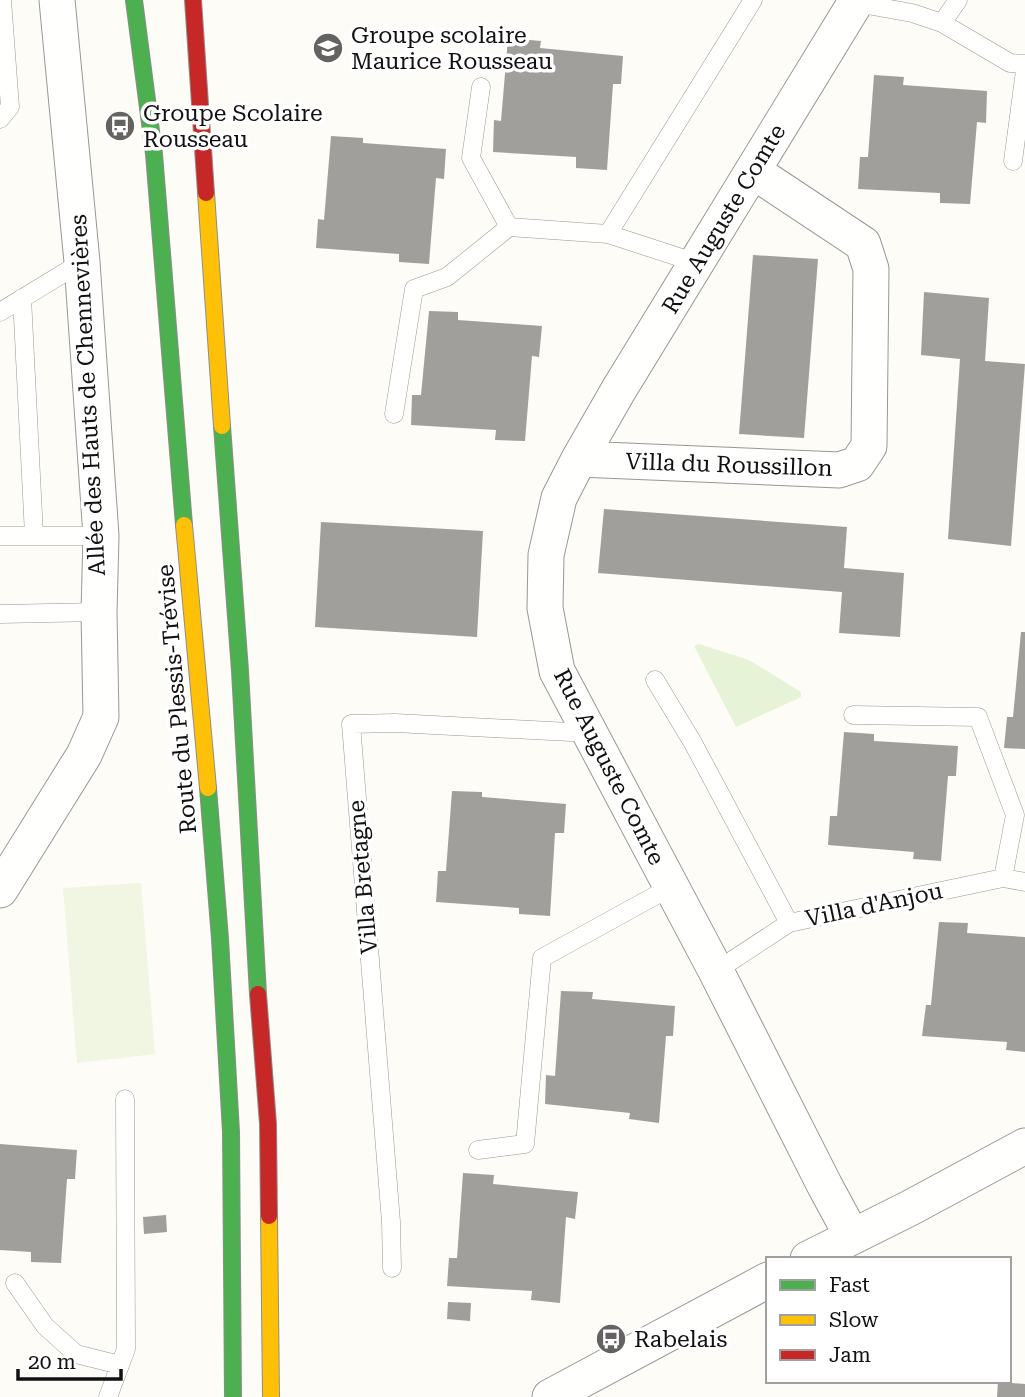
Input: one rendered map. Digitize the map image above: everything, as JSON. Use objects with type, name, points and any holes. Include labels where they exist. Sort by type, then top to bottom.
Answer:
[{"type":"main road","name":"Route du Plessis-Trévise","points":[[134,0],[154,154],[220,939],[232,1132],[233,1397]]},
{"type":"main road","points":[[193,0],[240,671],[254,934],[268,1124],[271,1397]]},
{"type":"street","name":"Allée des Hauts de Chennevières","points":[[0,890],[84,755],[101,717],[101,536],[82,262],[57,0]]},
{"type":"street","name":"Rue Auguste Comte","points":[[852,1236],[557,671],[545,608],[546,555],[559,498],[579,459],[856,1]]},
{"type":"street","name":"Villa du Roussillon","points":[[579,459],[839,470],[857,464],[869,446],[871,269],[863,244],[753,171]]},
{"type":"street","points":[[812,1257],[1025,1146]]},
{"type":"street","points":[[550,1397],[766,1281]]},
{"type":"lane","points":[[0,119],[10,107],[3,46],[2,0]]},
{"type":"lane","points":[[608,234],[753,0]]},
{"type":"lane","points":[[942,23],[958,0]]},
{"type":"lane","points":[[856,1],[912,13],[942,23],[1010,63],[1025,64]]},
{"type":"lane","points":[[1013,161],[1025,71]]},
{"type":"lane","points":[[481,87],[471,158],[509,227]]},
{"type":"lane","points":[[394,414],[414,289],[447,277],[509,227],[608,234],[697,263]]},
{"type":"lane","points":[[0,312],[82,262]]},
{"type":"lane","points":[[22,298],[34,536]]},
{"type":"lane","points":[[0,536],[101,536]]},
{"type":"lane","points":[[0,614],[99,612]]},
{"type":"lane","points":[[655,680],[694,743],[789,923]]},
{"type":"lane","points":[[853,715],[978,717],[1020,816],[1003,878]]},
{"type":"lane","name":"Villa Bretagne","points":[[392,1268],[390,1208],[351,724],[395,723],[590,733]]},
{"type":"lane","name":"Villa d'Anjou","points":[[716,971],[789,923],[1003,878],[1025,882]]},
{"type":"lane","points":[[478,1150],[525,1144],[541,958],[671,887]]},
{"type":"lane","points":[[108,1397],[126,1349],[125,1099]]},
{"type":"lane","points":[[15,1283],[45,1326],[76,1354],[120,1365]]},
{"type":"green space","points":[[699,644],[749,660],[801,692],[801,697],[736,727],[694,646]]},
{"type":"green space","points":[[141,883],[155,1054],[77,1063],[63,888]]},
{"type":"building","points":[[508,38],[541,41],[540,48],[623,56],[621,84],[613,84],[607,170],[576,168],[576,157],[493,152],[494,120],[501,121]]},
{"type":"building","points":[[874,75],[904,77],[903,85],[987,91],[986,123],[977,122],[970,204],[940,203],[940,193],[858,189],[860,157],[868,157]]},
{"type":"building","points":[[331,136],[363,138],[363,143],[446,149],[444,179],[436,178],[429,264],[399,262],[399,254],[316,248],[318,219],[324,220]]},
{"type":"building","points":[[753,255],[818,259],[804,438],[739,434]]},
{"type":"building","points":[[924,292],[989,298],[985,361],[1025,364],[1011,546],[948,539],[960,359],[921,355]]},
{"type":"building","points":[[429,311],[458,312],[458,320],[542,326],[539,357],[532,356],[525,441],[495,440],[496,430],[411,425],[412,395],[421,395]]},
{"type":"building","points":[[604,509],[847,527],[844,568],[904,573],[900,637],[839,633],[842,592],[598,573]]},
{"type":"building","points":[[321,522],[483,531],[477,637],[315,627]]},
{"type":"building","points":[[1021,632],[1025,632],[1025,749],[1004,748],[1007,717],[1013,717]]},
{"type":"building","points":[[844,732],[874,734],[874,741],[958,746],[956,776],[948,776],[941,861],[913,859],[914,852],[828,845],[830,816],[837,816]]},
{"type":"building","points":[[452,791],[482,792],[482,797],[566,804],[564,833],[555,833],[550,916],[519,914],[519,908],[436,902],[438,871],[446,871]]},
{"type":"building","points":[[939,922],[968,923],[967,933],[1025,937],[1025,1052],[1006,1050],[1007,1042],[922,1036],[926,1005],[931,1005]]},
{"type":"building","points":[[561,991],[593,992],[592,999],[675,1006],[673,1036],[666,1036],[659,1123],[629,1119],[630,1113],[545,1104],[546,1075],[555,1076]]},
{"type":"building","points":[[0,1144],[77,1150],[75,1179],[67,1179],[61,1263],[31,1262],[31,1252],[0,1250]]},
{"type":"building","points":[[463,1173],[494,1175],[493,1184],[578,1192],[575,1219],[566,1217],[560,1303],[531,1300],[532,1291],[447,1286],[449,1258],[457,1258]]},
{"type":"building","points":[[166,1215],[167,1232],[144,1234],[143,1217]]},
{"type":"building","points":[[448,1302],[471,1303],[470,1321],[447,1319]]},
{"type":"building","points":[[998,1383],[1025,1384],[1025,1397],[997,1397]]},
{"type":"traffic: fast","points":[[134,0],[154,154],[184,525]]},
{"type":"traffic: fast","points":[[222,426],[240,671],[258,994]]},
{"type":"traffic: fast","points":[[208,788],[231,1132],[233,1397]]},
{"type":"traffic: slow","points":[[206,193],[222,426]]},
{"type":"traffic: slow","points":[[184,525],[208,788]]},
{"type":"traffic: slow","points":[[269,1216],[271,1397]]},
{"type":"traffic: jam","points":[[193,0],[206,193]]},
{"type":"traffic: jam","points":[[258,994],[268,1124],[269,1216]]},
{"type":"place","name":"Groupe scolaire Maurice Rousseau","points":[[328,48]]},
{"type":"place","name":"Groupe Scolaire Rousseau","points":[[120,126]]},
{"type":"place","name":"Rabelais","points":[[611,1339]]}]
